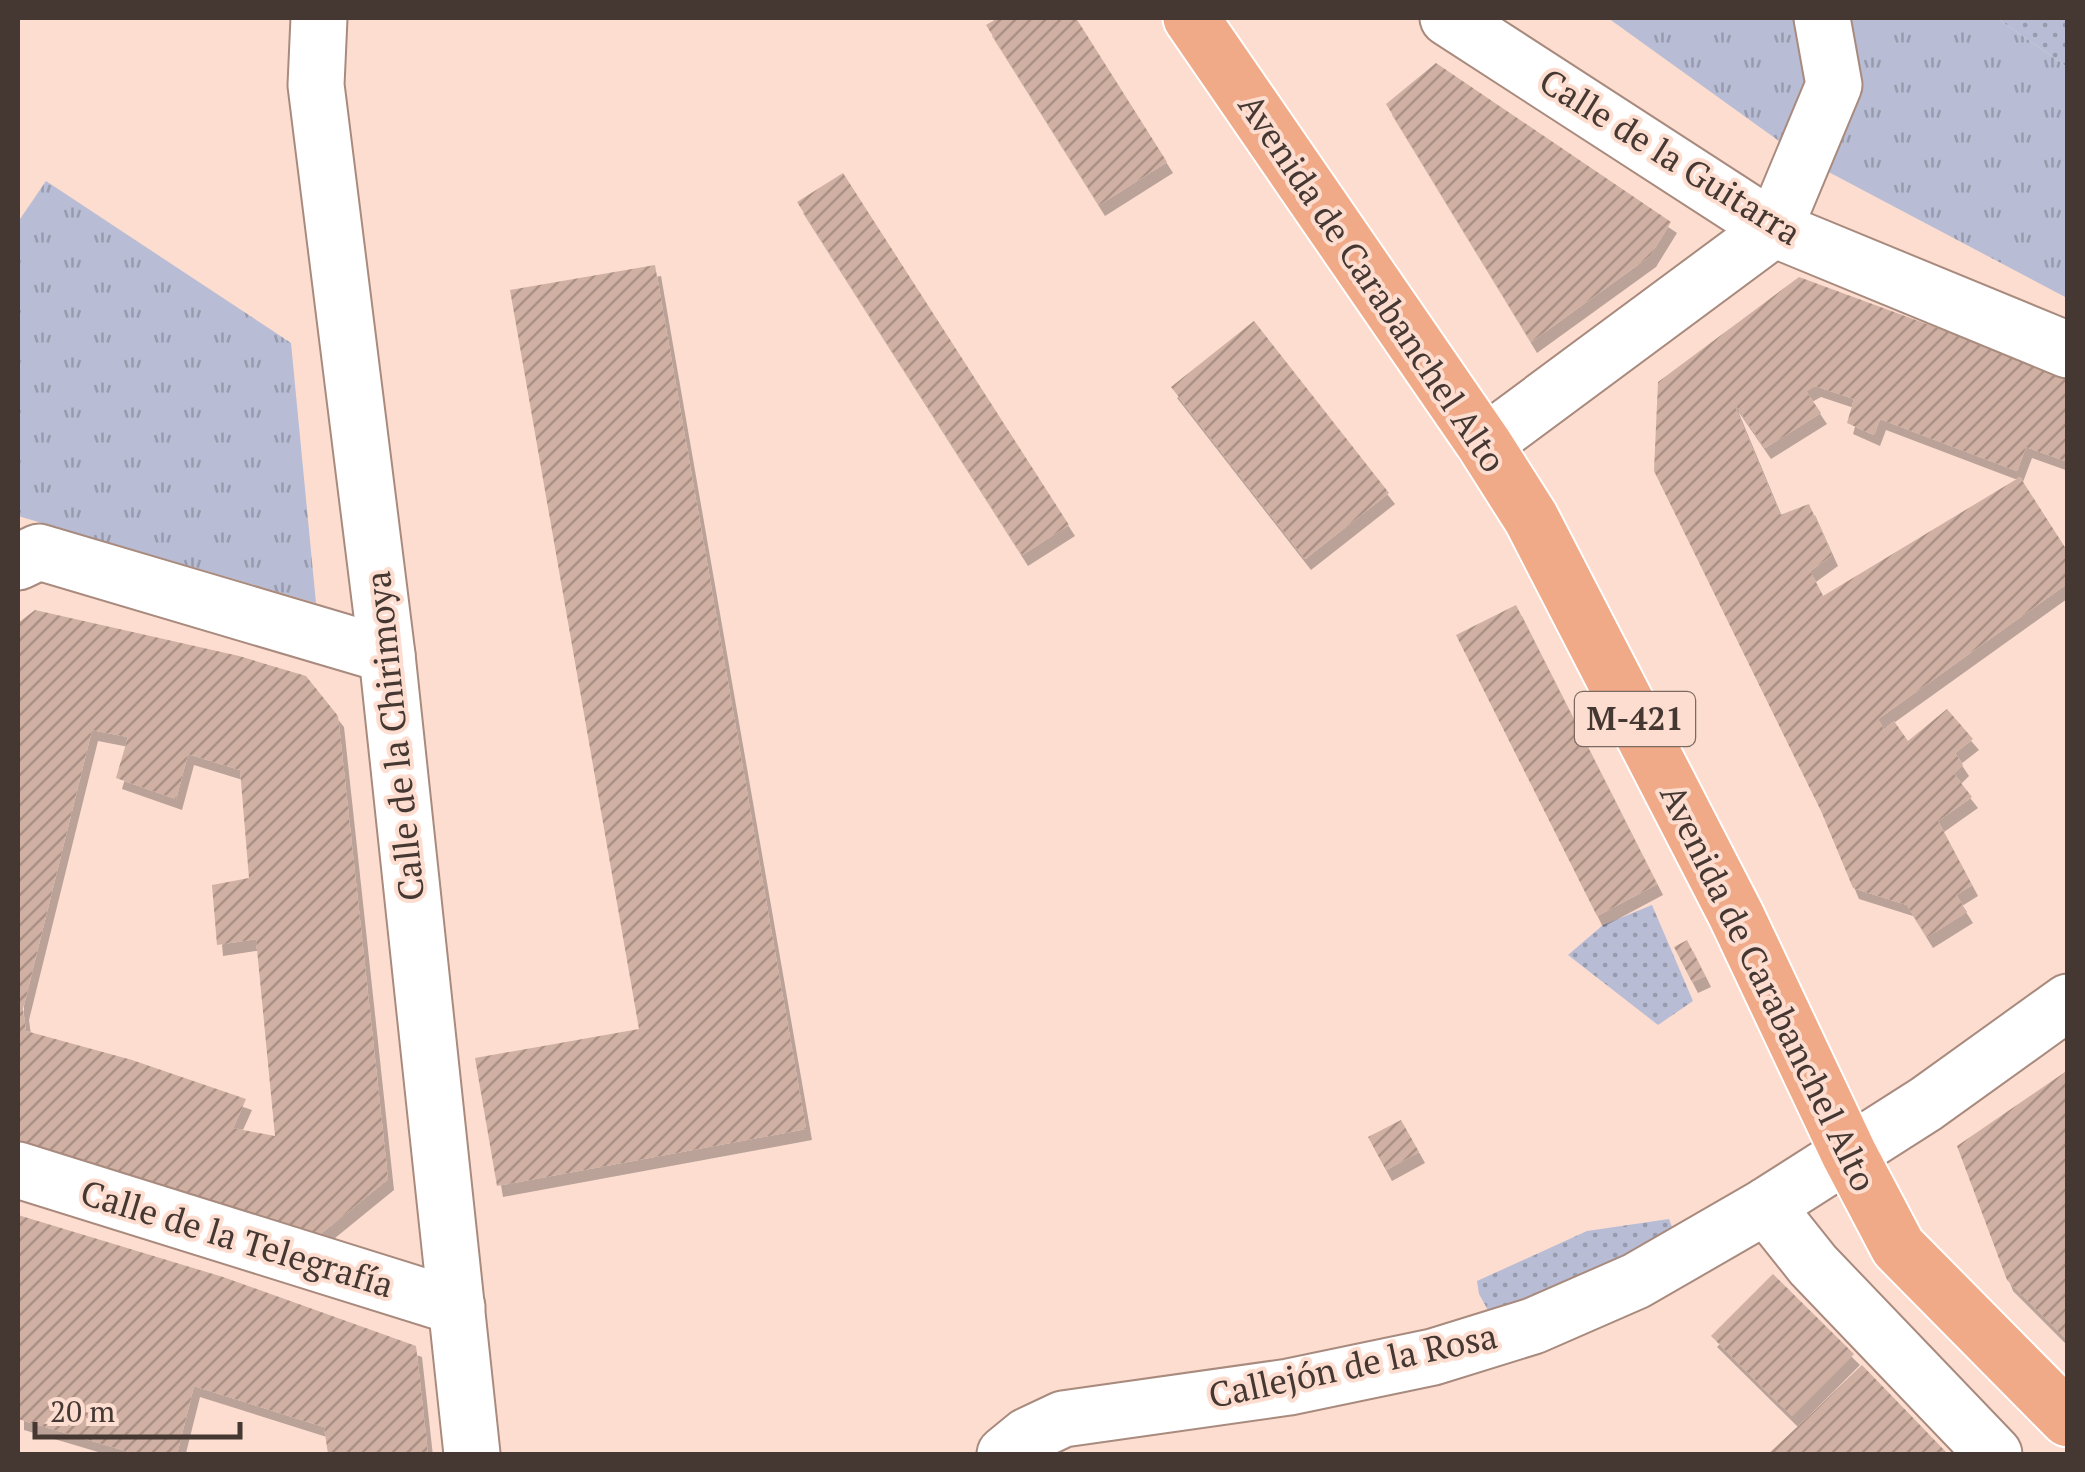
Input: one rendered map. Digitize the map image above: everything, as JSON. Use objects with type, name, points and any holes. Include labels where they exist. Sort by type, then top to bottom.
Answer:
[{"type":"main road","name":"Avenida de Carabanchel Alto","points":[[1191,18],[1484,444],[1530,518],[1736,914],[1848,1154],[1898,1248],[2068,1419]]},
{"type":"street","name":"Calle de la Chirimoya","points":[[319,18],[316,84],[387,655],[472,1454]]},
{"type":"street","name":"Calle de la Guitarra","points":[[1448,18],[1507,34],[1774,229],[2068,350]]},
{"type":"street","points":[[1484,444],[1774,229],[1834,84],[1822,18]]},
{"type":"street","points":[[18,562],[39,552],[387,655]]},
{"type":"street","name":"Callejón de la Rosa","points":[[1004,1454],[1027,1436],[1064,1419],[1289,1387],[1433,1357],[1533,1326],[1636,1281],[1766,1206],[1926,1104],[2068,1002]]},
{"type":"street","name":"Calle de la Telegrafía","points":[[18,1170],[457,1307]]},
{"type":"street","points":[[1766,1206],[1813,1265],[1994,1454]]},
{"type":"green space","points":[[1608,18],[1997,18],[2067,67],[2067,298],[1804,159]]},
{"type":"green space","points":[[1997,18],[2067,18],[2067,67]]},
{"type":"green space","points":[[46,181],[291,343],[316,603],[18,516],[18,222]]},
{"type":"green space","points":[[1652,905],[1693,1001],[1658,1025],[1568,955],[1603,925]]},
{"type":"green space","points":[[1669,1219],[1680,1248],[1489,1312],[1479,1294],[1477,1281],[1587,1231]]},
{"type":"building","points":[[998,18],[1076,18],[1167,162],[1099,205],[986,25]]},
{"type":"building","points":[[1436,63],[1671,222],[1650,256],[1531,342],[1386,104]]},
{"type":"building","points":[[843,173],[1069,525],[1022,555],[797,202]]},
{"type":"building","points":[[655,265],[806,1129],[497,1186],[475,1058],[639,1029],[510,290]]},
{"type":"building","points":[[1799,277],[2068,376],[2068,462],[2026,447],[2017,471],[1880,419],[1874,435],[1847,423],[1854,399],[1815,386],[1806,391],[1821,413],[1765,448],[1732,400],[1780,515],[1809,504],[1832,555],[1810,571],[1823,596],[2020,477],[2068,552],[2068,583],[1878,719],[1884,730],[1894,721],[1908,741],[1947,709],[1973,739],[1955,753],[1963,765],[1954,774],[1972,797],[1938,821],[1972,885],[1956,895],[1967,912],[1927,937],[1907,905],[1853,888],[1821,811],[1654,471],[1658,382]]},
{"type":"building","points":[[1254,321],[1389,493],[1305,559],[1171,387]]},
{"type":"building","points":[[1516,605],[1657,884],[1597,916],[1456,635]]},
{"type":"building","points":[[35,610],[239,656],[306,676],[338,716],[388,1179],[318,1236],[18,1140],[18,623]],"holes":[[[92,730],[128,737],[116,778],[176,799],[188,754],[240,770],[249,878],[212,885],[217,945],[256,939],[275,1136],[233,1128],[246,1099],[132,1060],[26,1031],[23,1009]]]},
{"type":"building","points":[[1687,940],[1705,976],[1692,982],[1674,947]]},
{"type":"building","points":[[2068,1070],[2068,1341],[2007,1280],[1957,1146]]},
{"type":"building","points":[[1401,1120],[1419,1152],[1386,1170],[1368,1137]]},
{"type":"building","points":[[18,1215],[223,1277],[416,1346],[428,1454],[328,1454],[324,1427],[194,1386],[177,1454],[136,1454],[18,1419]]},
{"type":"building","points":[[1773,1274],[1854,1354],[1792,1416],[1711,1336]]},
{"type":"building","points":[[1862,1365],[1948,1454],[1768,1454],[1809,1416]]}]
